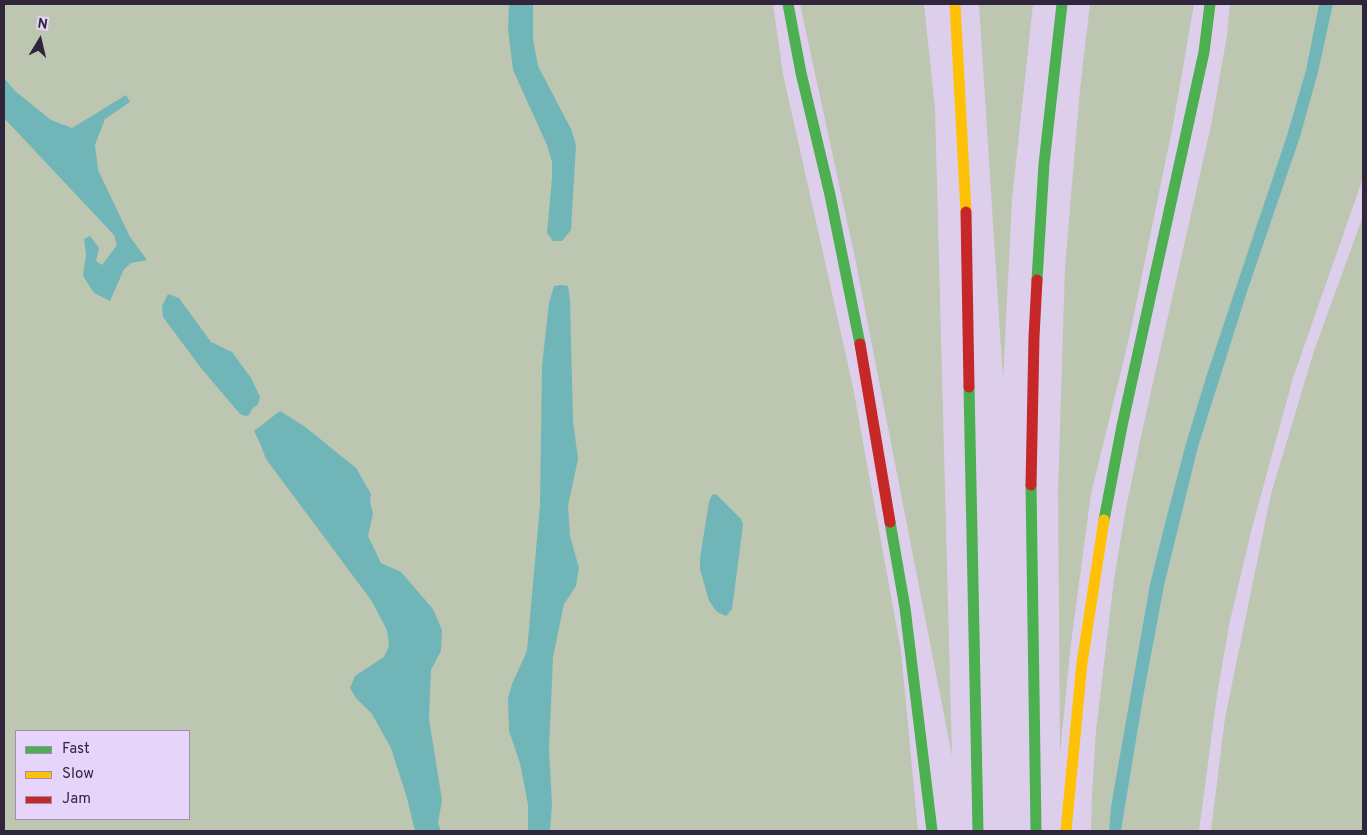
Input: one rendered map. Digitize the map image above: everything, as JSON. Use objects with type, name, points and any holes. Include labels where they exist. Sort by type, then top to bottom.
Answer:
[{"type":"highway","points":[[788,4],[801,73],[830,195],[863,360],[905,608],[932,831]]},
{"type":"highway","points":[[955,4],[966,208],[978,831]]},
{"type":"highway","points":[[1036,831],[1031,473],[1034,337],[1044,164],[1062,4]]},
{"type":"highway","points":[[1066,831],[1082,663],[1100,541],[1122,426],[1204,52],[1210,4]]},
{"type":"shaded area","points":[[4,4],[773,4],[783,74],[853,387],[901,651],[918,831],[4,831]]},
{"type":"shaded area","points":[[509,4],[533,4],[533,39],[538,66],[571,129],[576,145],[571,230],[562,241],[553,241],[547,233],[552,162],[547,145],[513,70],[508,29]]},
{"type":"shaded area","points":[[800,4],[924,4],[935,108],[952,756],[855,258]]},
{"type":"shaded area","points":[[979,4],[1033,4],[1012,200],[1003,380]]},
{"type":"shaded area","points":[[1090,4],[1194,4],[1173,125],[1129,338],[1091,494],[1071,643],[1060,753],[1058,492],[1065,267],[1080,89]]},
{"type":"shaded area","points":[[1230,4],[1319,4],[1306,70],[1287,135],[1207,374],[1165,523],[1150,584],[1111,806],[1109,831],[1091,831],[1096,731],[1114,579],[1125,513],[1212,121],[1227,35]]},
{"type":"shaded area","points":[[1319,4],[1333,4],[1318,72],[1300,137],[1247,292],[1198,447],[1164,586],[1121,831],[1109,831],[1111,806],[1150,584],[1165,523],[1207,374],[1287,135],[1306,70]]},
{"type":"shaded area","points":[[1333,4],[1363,4],[1363,178],[1293,378],[1252,528],[1229,625],[1217,695],[1199,831],[1121,831],[1164,586],[1198,447],[1247,292],[1300,137]]},
{"type":"shaded area","points":[[4,78],[15,91],[51,120],[72,128],[126,95],[130,102],[105,119],[95,145],[98,170],[130,237],[147,260],[131,263],[124,269],[110,301],[94,293],[83,276],[86,254],[84,239],[90,236],[99,248],[96,261],[102,265],[117,245],[114,235],[4,118]]},
{"type":"shaded area","points":[[1363,216],[1363,831],[1211,831],[1225,718],[1271,494],[1314,351]]},
{"type":"shaded area","points":[[554,286],[568,286],[570,300],[573,421],[578,459],[568,506],[570,536],[579,568],[576,586],[564,604],[553,657],[549,750],[552,804],[550,831],[528,831],[528,804],[520,763],[509,731],[508,698],[512,684],[527,651],[540,505],[542,366],[549,303]]},
{"type":"shaded area","points":[[168,294],[179,298],[211,342],[232,352],[251,378],[260,397],[258,404],[249,415],[240,414],[201,368],[163,317],[162,306]]},
{"type":"shaded area","points":[[280,411],[304,426],[356,468],[371,494],[370,502],[373,513],[368,536],[381,563],[401,572],[433,609],[442,630],[441,651],[431,670],[429,719],[442,800],[438,823],[441,831],[415,831],[391,748],[372,714],[356,698],[350,688],[355,676],[384,657],[389,646],[387,630],[371,600],[266,459],[254,431]]},
{"type":"shaded area","points":[[716,494],[741,519],[743,525],[732,609],[726,616],[717,612],[709,601],[700,569],[709,502],[712,495]]},
{"type":"traffic: fast","points":[[788,4],[801,73],[830,195],[860,344]]},
{"type":"traffic: fast","points":[[1037,280],[1044,164],[1062,4]]},
{"type":"traffic: fast","points":[[1104,520],[1122,426],[1204,52],[1210,4]]},
{"type":"traffic: fast","points":[[969,387],[978,831]]},
{"type":"traffic: fast","points":[[1031,485],[1036,831]]},
{"type":"traffic: fast","points":[[890,522],[905,608],[932,831]]},
{"type":"traffic: slow","points":[[955,4],[966,212]]},
{"type":"traffic: slow","points":[[1066,831],[1082,663],[1104,520]]},
{"type":"traffic: jam","points":[[966,212],[969,387]]},
{"type":"traffic: jam","points":[[1031,485],[1037,280]]},
{"type":"traffic: jam","points":[[860,344],[890,522]]}]
